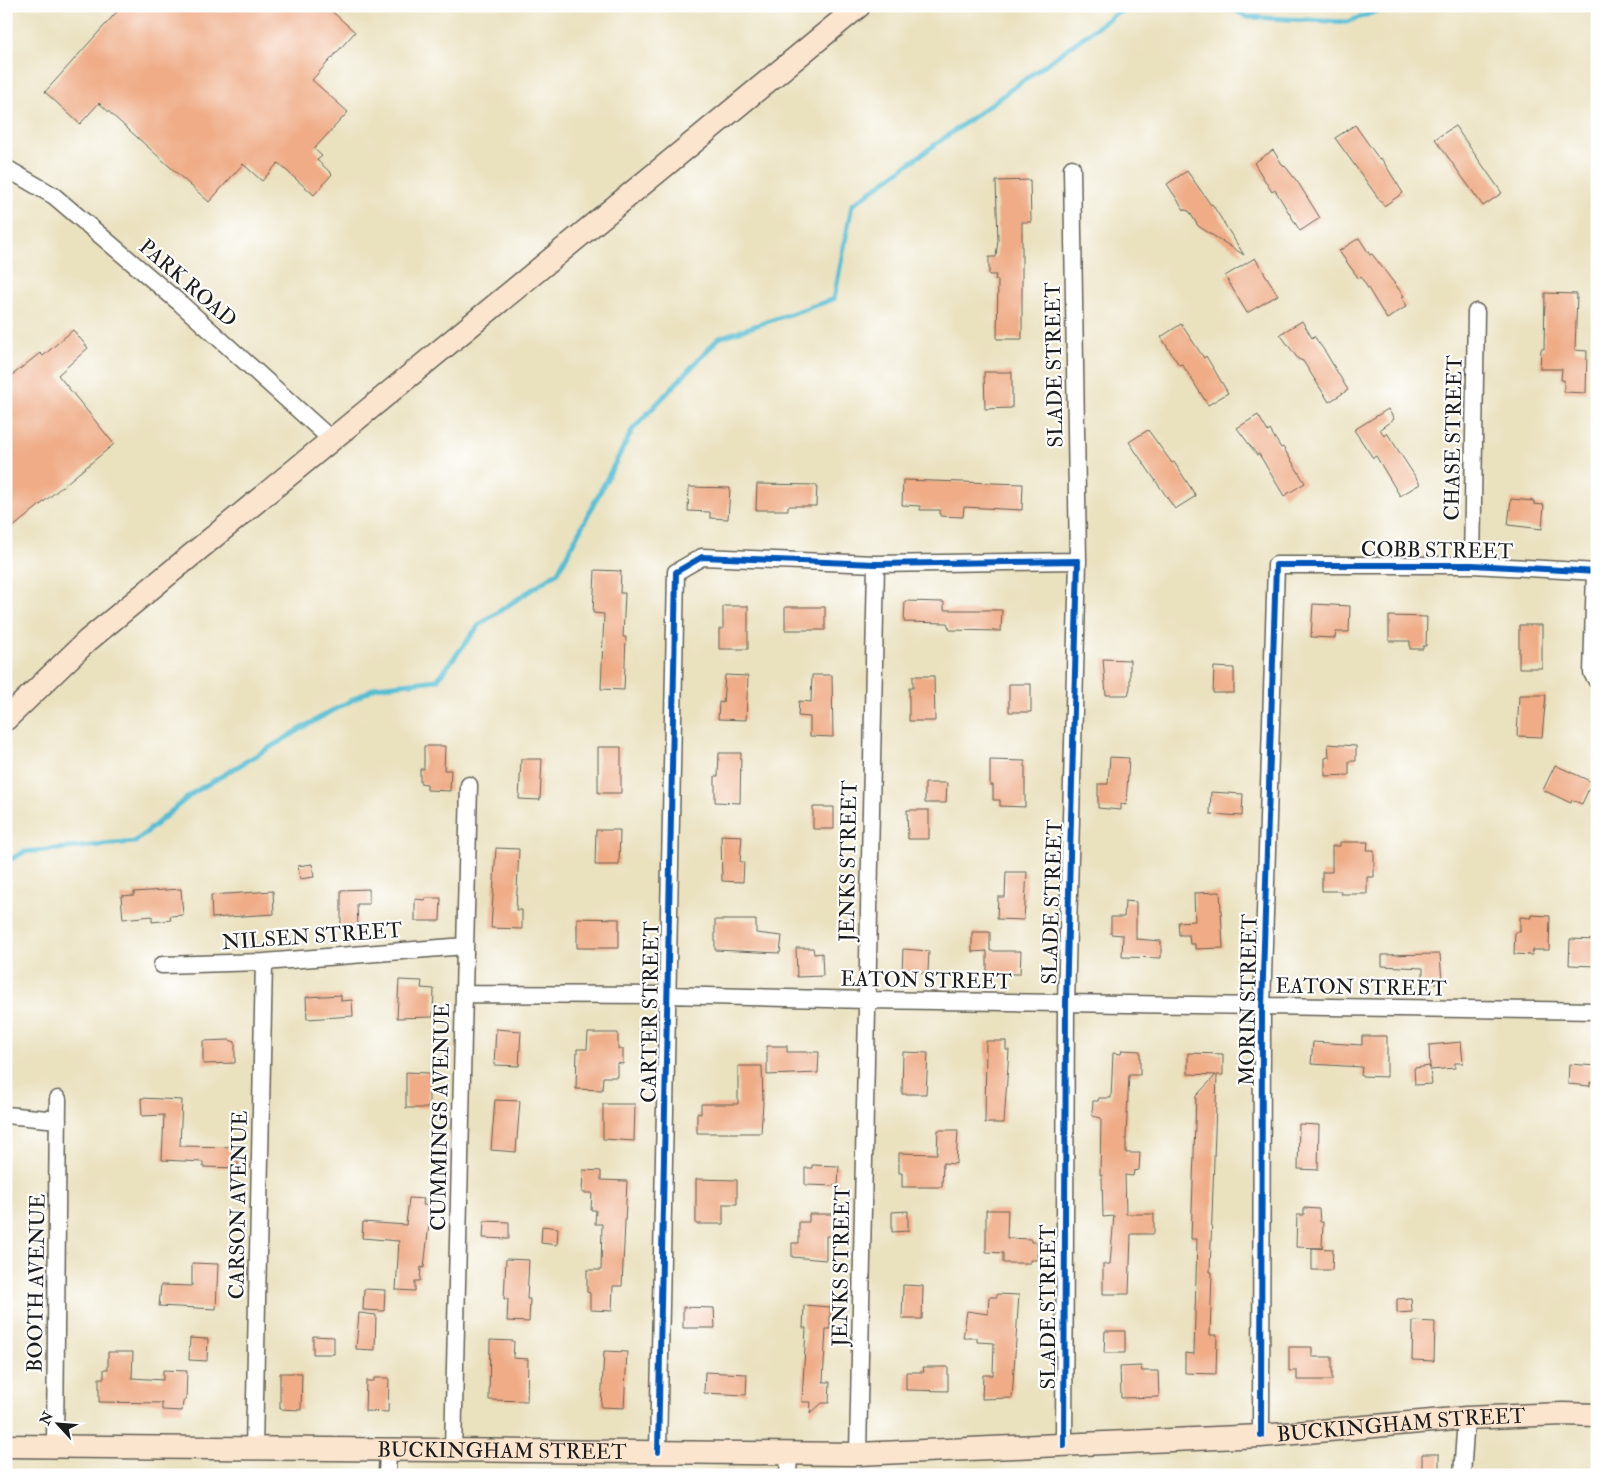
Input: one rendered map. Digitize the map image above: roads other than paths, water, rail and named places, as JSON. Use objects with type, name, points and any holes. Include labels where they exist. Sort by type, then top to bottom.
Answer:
[{"type":"main road","points":[[6,719],[87,641],[333,441],[859,6]]},
{"type":"main road","name":"BUCKINGHAM STREET","points":[[6,1446],[658,1452],[789,1464],[858,1454],[1261,1436],[1466,1418],[1563,1414],[1597,1415]]},
{"type":"street","name":"PARK ROAD","points":[[6,168],[54,196],[181,304],[333,441]]},
{"type":"street","name":"SLADE STREET","points":[[1064,1446],[1066,1003],[1078,561],[1072,168]]},
{"type":"street","name":"CHASE STREET","points":[[1472,564],[1476,312]]},
{"type":"street","name":"CARTER STREET","points":[[658,1452],[676,572],[702,557],[876,564]]},
{"type":"street","points":[[876,564],[1078,561]]},
{"type":"street","name":"JENKS STREET","points":[[858,1454],[876,564]]},
{"type":"street","name":"COBB STREET","points":[[1276,565],[1472,564],[1596,572]]},
{"type":"street","name":"MORIN STREET","points":[[1261,1436],[1262,1008],[1276,565]]},
{"type":"street","points":[[1596,572],[1592,673],[1597,681]]},
{"type":"street","name":"CUMMINGS AVENUE","points":[[453,1450],[469,785]]},
{"type":"street","name":"NILSEN STREET","points":[[162,965],[264,962],[465,946]]},
{"type":"street","name":"CARSON AVENUE","points":[[254,1448],[264,962]]},
{"type":"street","name":"EATON STREET","points":[[464,994],[666,995],[1262,1008],[1597,1012]]},
{"type":"street","name":"BOOTH AVENUE","points":[[55,1446],[58,1099]]},
{"type":"street","points":[[6,1115],[58,1120]]},
{"type":"street","points":[[1462,1475],[1466,1418]]},
{"type":"street","points":[[387,1475],[388,1449]]},
{"type":"waterway","points":[[6,862],[24,852],[135,842],[193,793],[321,717],[376,687],[437,680],[480,624],[558,572],[633,429],[719,338],[834,299],[852,205],[1115,14],[1137,6]]},
{"type":"waterway","points":[[1228,6],[1247,17],[1347,22],[1391,6]]}]
